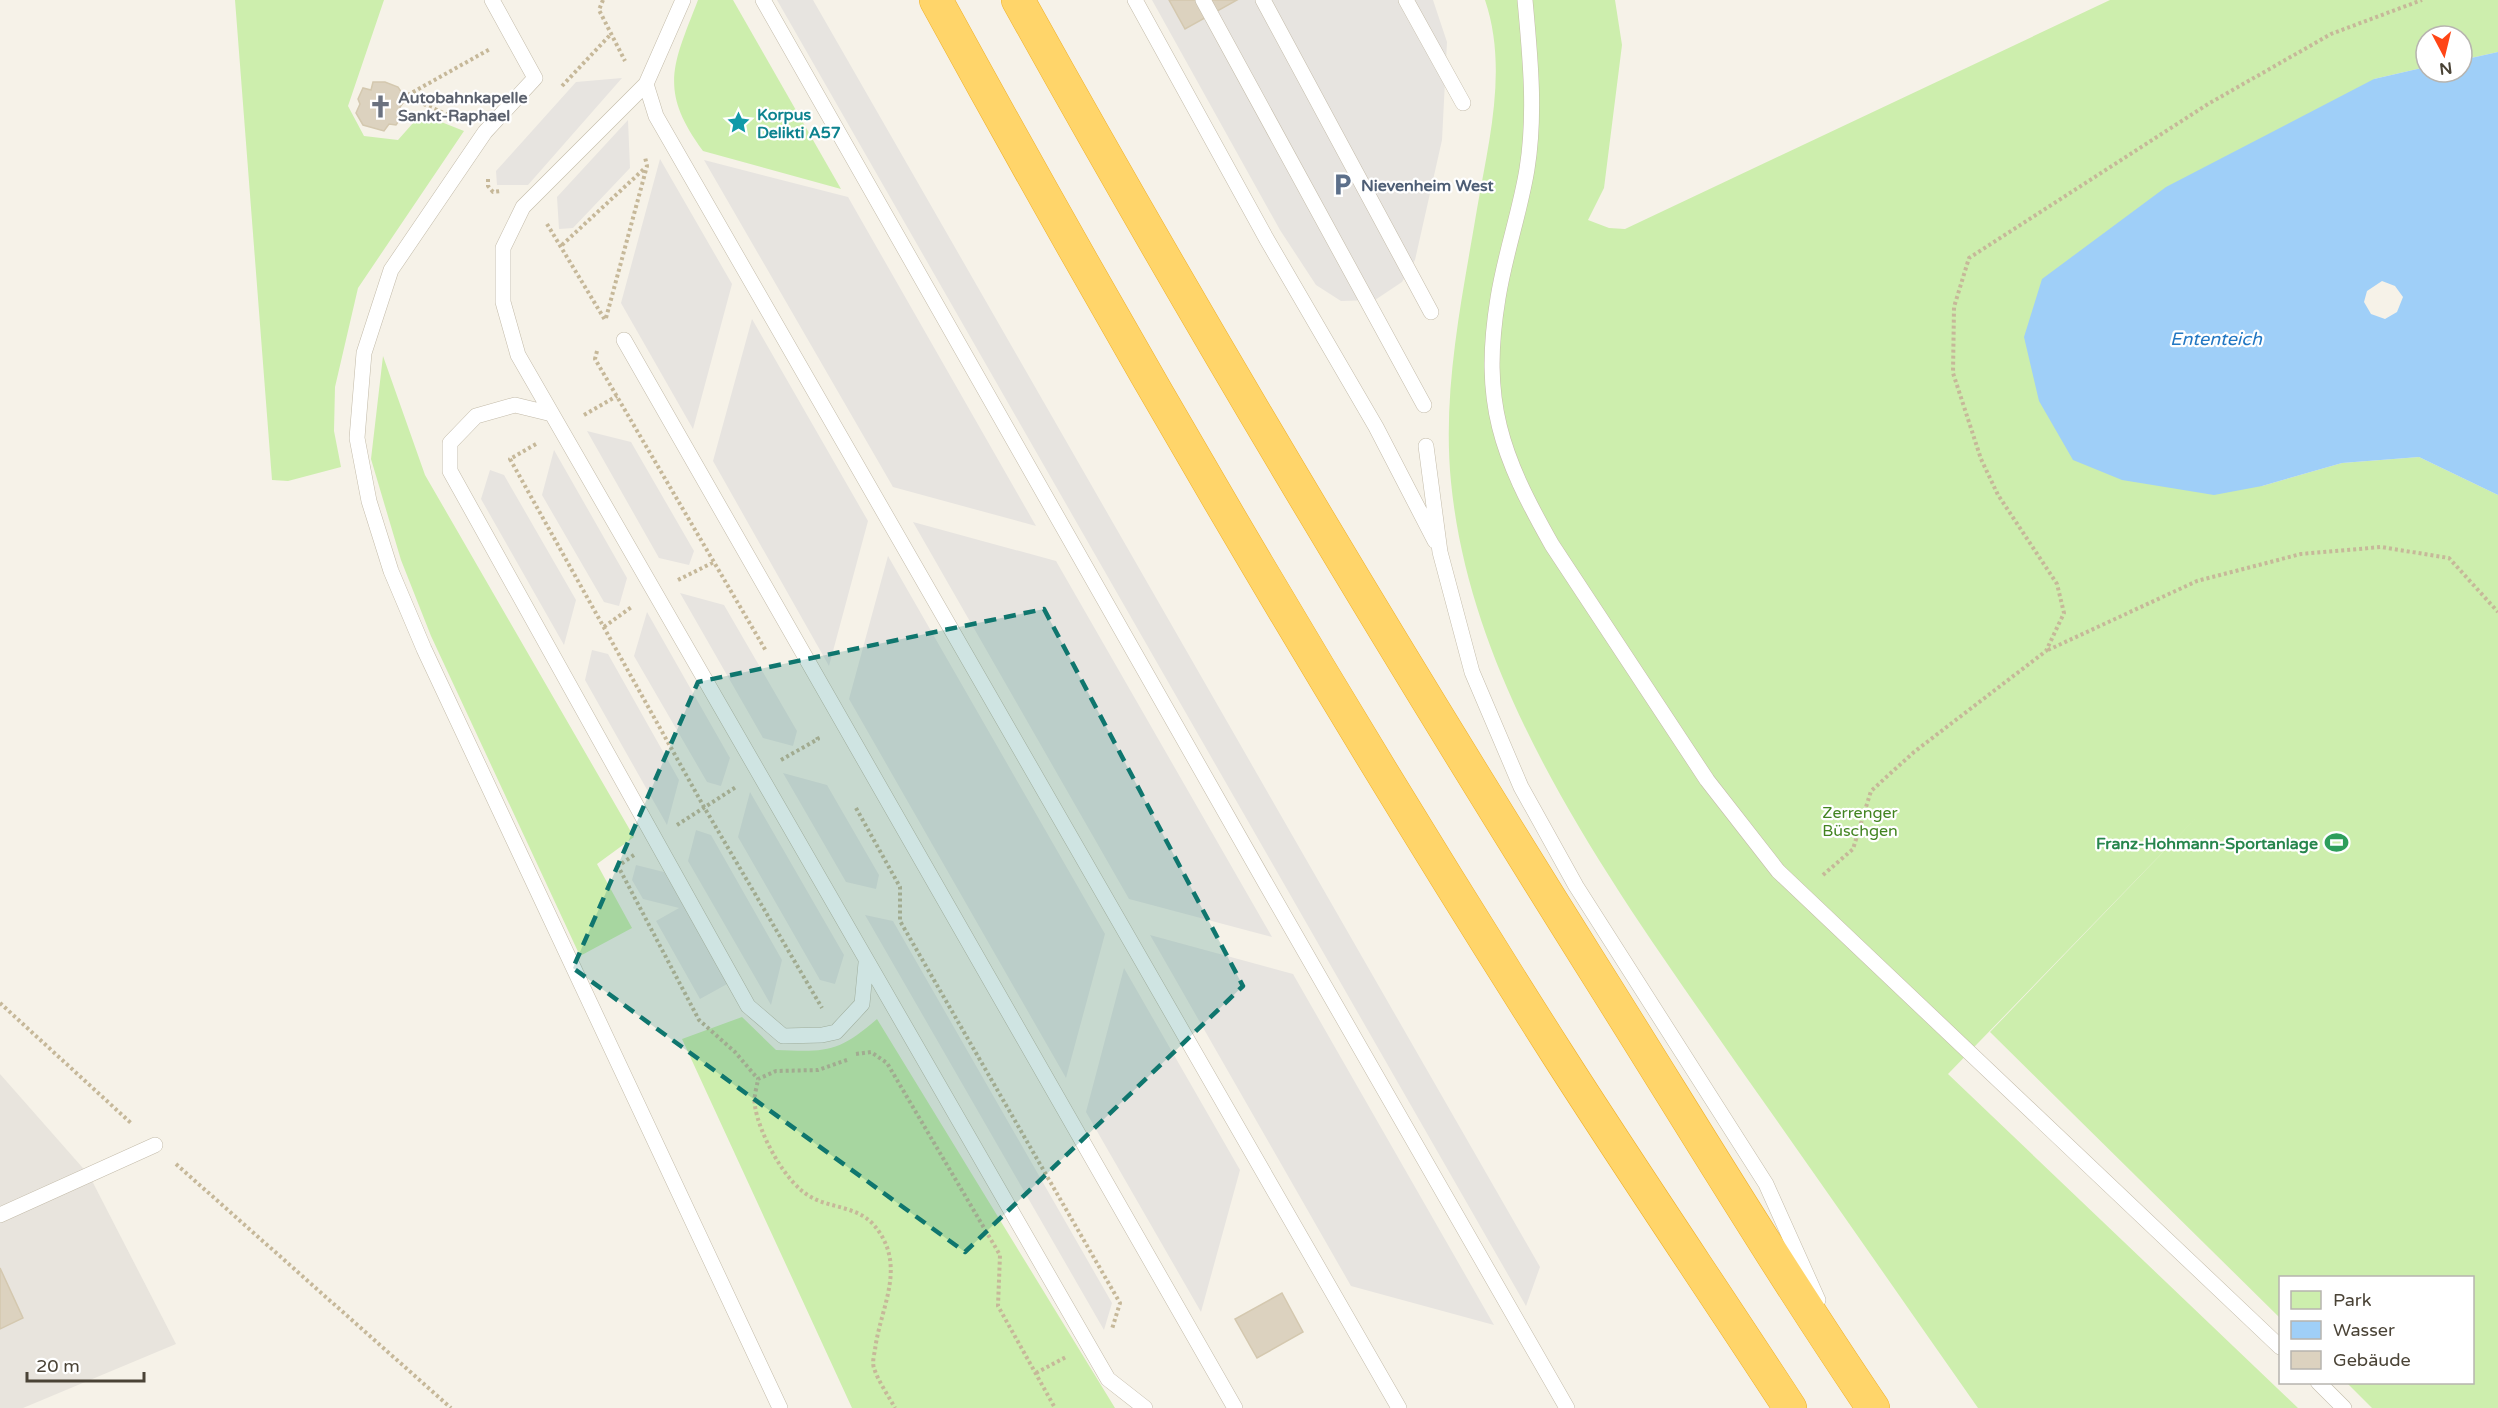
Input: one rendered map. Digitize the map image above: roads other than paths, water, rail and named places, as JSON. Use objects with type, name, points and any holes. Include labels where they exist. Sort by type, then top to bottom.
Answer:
[{"type":"highway","points":[[936,0],[1075,254],[1348,714],[1565,1066],[1791,1408]]},
{"type":"highway","points":[[1018,0],[1144,228],[1437,718],[1873,1408]]},
{"type":"lane","points":[[492,0],[535,78],[485,132],[391,270],[364,353],[357,438],[369,501],[391,571],[424,649],[780,1408]]},
{"type":"lane","points":[[682,0],[646,84],[523,207],[503,248],[503,302],[518,355],[866,963],[1108,1379],[1145,1408]]},
{"type":"lane","points":[[763,0],[1260,874],[1567,1408]]},
{"type":"lane","points":[[1134,0],[1266,238],[1376,427],[1440,552]]},
{"type":"lane","points":[[1203,0],[1424,405]]},
{"type":"lane","points":[[1263,0],[1431,312]]},
{"type":"lane","points":[[1406,0],[1463,103]]},
{"type":"lane","points":[[1525,0],[1531,73],[1527,168],[1498,298],[1491,369],[1492,401],[1500,435],[1516,478],[1552,545],[1707,780],[1755,845],[1799,894],[2279,1346]]},
{"type":"lane","points":[[646,84],[656,116],[679,157],[1399,1408]]},
{"type":"lane","points":[[624,340],[1235,1408]]},
{"type":"lane","points":[[552,414],[515,405],[476,416],[450,444],[450,471],[748,1006],[783,1036],[822,1035],[836,1032],[862,1004],[866,963]]},
{"type":"lane","points":[[1426,446],[1440,552],[1472,672],[1521,787],[1576,886],[1766,1184],[1854,1379]]},
{"type":"lane","points":[[0,1215],[155,1145]]},
{"type":"lane","points":[[2319,1384],[2344,1408]]},
{"type":"water","name":"Ententeich","points":[[2498,52],[2498,495],[2419,457],[2342,463],[2262,486],[2214,495],[2122,480],[2073,460],[2039,401],[2024,337],[2042,279],[2166,187],[2374,79],[2414,70],[2414,84],[2474,84],[2474,57]],"holes":[[[2382,281],[2395,286],[2403,297],[2397,312],[2385,319],[2371,314],[2364,302],[2367,291]]]},
{"type":"place","name":"Autobahnkapelle Sankt-Raphael","points":[[380,106]]},
{"type":"place","name":"Korpus Delikti A57","points":[[739,123]]},
{"type":"place","name":"Nievenheim West","points":[[1343,185]]},
{"type":"place","name":"Franz-Hohmann-Sportanlage","points":[[2336,843]]},
{"type":"park label","name":"Zerrenger Büschgen","points":[[1860,821]]}]
